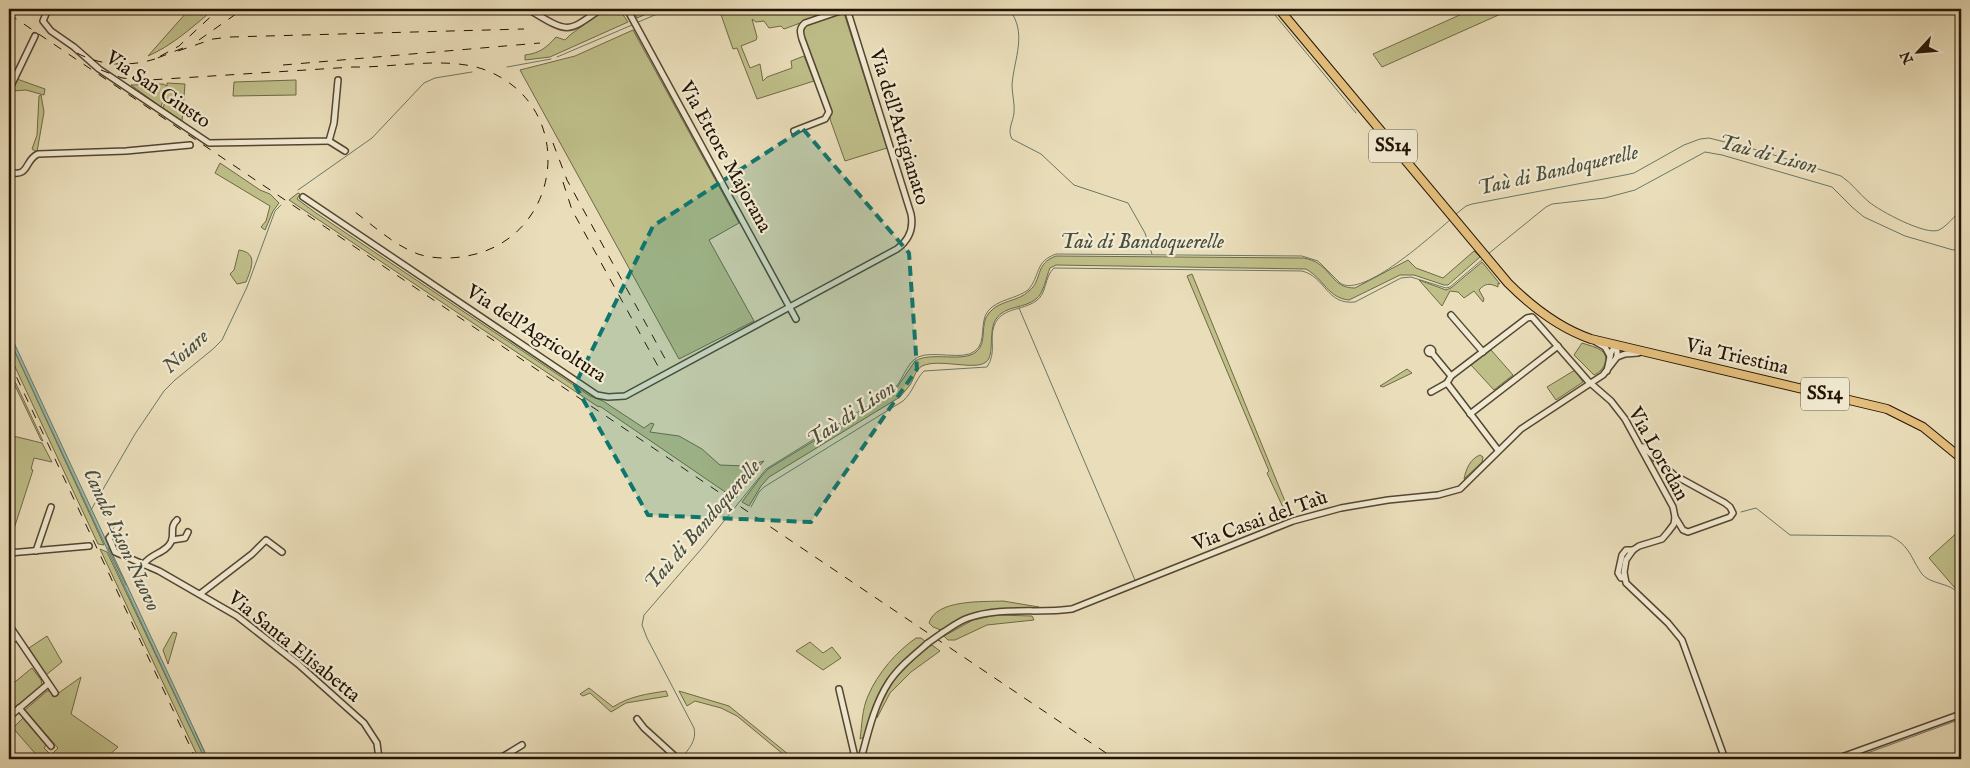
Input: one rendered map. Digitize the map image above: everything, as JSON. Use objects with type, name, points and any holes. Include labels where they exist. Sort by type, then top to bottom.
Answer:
[{"type":"main road","name":"Via Triestina","points":[[1278,9],[1508,283],[1532,306],[1553,320],[1591,340],[1887,409],[1923,426],[1961,458]]},
{"type":"street","name":"Via San Giusto","points":[[48,9],[43,21],[51,31],[74,47],[99,69],[209,142],[329,141]]},
{"type":"street","points":[[533,12],[548,21],[566,28],[579,25],[601,9]]},
{"type":"street","name":"Via Ettore Majorana","points":[[627,9],[796,319]]},
{"type":"street","points":[[794,131],[825,120],[829,112],[802,39],[801,26],[846,9]]},
{"type":"street","name":"Via dell'Artigianato","points":[[790,306],[897,248],[907,240],[912,229],[912,214],[846,9]]},
{"type":"street","points":[[9,90],[35,36]]},
{"type":"street","points":[[338,80],[334,123],[329,141],[345,151]]},
{"type":"street","points":[[9,172],[17,174],[22,172],[33,156],[38,154],[126,151],[190,144]]},
{"type":"street","name":"Via dell'Agricoltura","points":[[303,197],[597,395],[608,397],[625,396],[636,392],[790,306]]},
{"type":"street","points":[[1431,392],[1447,383],[1451,376],[1483,352],[1451,315]]},
{"type":"street","name":"Via Loredan","points":[[1483,352],[1527,318],[1533,317],[1588,381],[1593,383],[1611,401],[1625,419],[1673,507],[1675,517],[1674,524],[1662,539],[1639,546],[1633,550],[1626,560],[1624,578],[1626,583],[1668,623],[1682,640],[1725,759]]},
{"type":"street","points":[[1591,340],[1605,347],[1610,356]]},
{"type":"street","points":[[1607,372],[1610,356],[1617,345]]},
{"type":"street","points":[[1617,345],[1617,357],[1630,353],[1648,353]]},
{"type":"street","points":[[1470,414],[1558,346]]},
{"type":"street","points":[[1432,353],[1451,376]]},
{"type":"street","name":"Via Casai del Taù","points":[[861,759],[875,712],[889,682],[907,661],[942,633],[966,619],[986,613],[1053,612],[1072,609],[1259,533],[1318,514],[1388,500],[1447,494],[1460,489],[1521,429],[1593,383],[1607,372],[1617,357]]},
{"type":"street","points":[[1447,383],[1498,450]]},
{"type":"street","points":[[1639,443],[1674,475],[1725,503],[1733,513],[1730,518],[1688,532],[1683,530],[1675,517]]},
{"type":"street","points":[[36,550],[51,507]]},
{"type":"street","points":[[144,564],[148,558],[165,549],[172,540],[172,527],[177,520]]},
{"type":"street","name":"Via Santa Elisabetta","points":[[118,527],[109,538],[115,552],[144,564],[225,608],[298,664],[364,723],[376,743],[379,759]]},
{"type":"street","points":[[172,540],[185,538],[188,532]]},
{"type":"street","points":[[200,594],[252,554],[266,540],[282,552]]},
{"type":"street","points":[[9,553],[89,546]]},
{"type":"street","points":[[9,625],[55,693]]},
{"type":"street","points":[[9,643],[16,637]]},
{"type":"street","points":[[9,717],[48,684]]},
{"type":"street","points":[[839,689],[857,759]]},
{"type":"street","points":[[19,708],[51,746]]},
{"type":"street","points":[[1836,759],[1961,714]]},
{"type":"street","points":[[637,719],[644,728],[678,759]]},
{"type":"street","points":[[500,759],[522,745]]},
{"type":"highlighted area","points":[[803,129],[909,253],[917,369],[811,522],[648,515],[575,385],[653,226]]},
{"type":"green space","points":[[605,9],[619,9],[628,22],[550,57],[525,60],[525,55],[542,49],[556,37],[565,40]]},
{"type":"green space","points":[[633,9],[658,9],[637,18]]},
{"type":"green space","points":[[719,9],[838,9],[784,29],[781,26],[769,28],[764,21],[756,22],[752,19],[757,37],[756,40],[741,46],[750,68],[760,64],[763,81],[767,77],[792,68],[791,61],[804,56],[814,81],[757,99],[737,48],[733,49]]},
{"type":"green space","points":[[1473,9],[1500,9],[1503,13],[1382,67],[1373,54]]},
{"type":"green space","points":[[843,10],[887,148],[845,161],[830,119],[831,113],[802,32],[805,25]]},
{"type":"green space","points":[[186,13],[208,14],[172,43],[148,56]]},
{"type":"green space","points":[[633,30],[739,223],[709,240],[754,321],[679,359],[520,70],[575,56]]},
{"type":"green space","points":[[17,79],[45,89],[44,95],[26,90],[12,91]]},
{"type":"green space","points":[[296,80],[296,95],[233,96],[234,82]]},
{"type":"green space","points":[[167,83],[185,84],[182,121],[163,108],[166,99],[163,100],[161,107],[131,85],[163,84],[167,86]]},
{"type":"green space","points":[[41,95],[44,112],[37,152],[32,149],[37,135],[39,96]]},
{"type":"green space","points":[[220,163],[260,190],[270,194],[279,203],[273,211],[265,230],[261,227],[266,221],[270,206],[215,173]]},
{"type":"green space","points":[[298,193],[300,194],[297,199],[316,213],[590,396],[603,401],[644,428],[651,423],[654,424],[650,432],[679,436],[702,449],[720,465],[746,466],[764,461],[740,486],[737,497],[734,498],[601,407],[289,200]]},
{"type":"green space","points":[[239,250],[249,254],[252,262],[246,282],[237,284],[230,274],[234,270]]},
{"type":"green space","points":[[1474,251],[1480,257],[1448,285],[1414,275],[1400,275],[1349,300],[1336,296],[1306,269],[1056,265],[1050,268],[1043,289],[1036,299],[1004,311],[996,319],[992,330],[989,359],[986,362],[974,365],[938,363],[922,366],[900,397],[769,477],[749,506],[742,502],[768,469],[894,392],[915,361],[930,357],[963,357],[976,352],[982,344],[984,322],[989,313],[998,306],[1025,295],[1036,282],[1044,263],[1056,256],[1304,258],[1319,264],[1343,286],[1355,288],[1408,260],[1416,268],[1443,278]]},
{"type":"green space","points":[[1482,262],[1500,284],[1498,283],[1498,287],[1490,284],[1486,285],[1479,290],[1484,299],[1483,302],[1474,291],[1464,298],[1458,292],[1450,291],[1442,306],[1419,280],[1446,290]]},
{"type":"green space","points":[[1192,274],[1291,516],[1288,518],[1267,473],[1269,471],[1187,276]]},
{"type":"green space","points":[[9,339],[104,545],[98,544],[9,354]]},
{"type":"green space","points":[[1582,343],[1598,348],[1605,354],[1606,361],[1604,365],[1594,375],[1574,355]]},
{"type":"green space","points":[[1491,350],[1513,375],[1494,390],[1471,365]]},
{"type":"green space","points":[[9,369],[43,441],[9,373]]},
{"type":"green space","points":[[1407,369],[1412,373],[1383,387],[1380,386]]},
{"type":"green space","points":[[1575,370],[1583,382],[1556,400],[1547,387]]},
{"type":"green space","points":[[9,435],[42,443],[52,462],[34,458],[31,469],[33,470],[11,538],[9,538]]},
{"type":"green space","points":[[1480,455],[1483,457],[1482,462],[1464,479],[1469,465]]},
{"type":"green space","points":[[1961,529],[1961,593],[1929,558]]},
{"type":"green space","points":[[100,549],[107,552],[205,759],[199,759]]},
{"type":"green space","points":[[1003,601],[1039,607],[977,612],[959,619],[941,630],[929,623],[933,615],[950,606],[961,603]]},
{"type":"green space","points":[[996,615],[1032,616],[1034,620],[987,625],[955,640],[948,640],[944,636],[973,620]]},
{"type":"green space","points":[[173,632],[177,633],[168,664],[163,650]]},
{"type":"green space","points":[[47,636],[62,662],[46,675],[29,648]]},
{"type":"green space","points":[[916,638],[921,638],[926,642],[892,673],[885,683],[873,707],[864,737],[860,739],[864,706],[872,688],[888,664]]},
{"type":"green space","points":[[810,642],[823,653],[832,647],[841,658],[823,670],[796,651]]},
{"type":"green space","points":[[932,645],[940,651],[911,672],[890,693],[877,718],[878,708],[889,687],[906,667]]},
{"type":"green space","points":[[32,668],[41,680],[42,685],[9,712],[9,685]]},
{"type":"green space","points":[[81,677],[71,714],[118,747],[105,759],[40,759],[13,728],[23,718],[46,745],[44,748],[51,755],[58,748],[25,710],[47,691],[50,691],[53,697]]},
{"type":"green space","points":[[589,688],[613,707],[626,700],[645,694],[666,691],[668,696],[626,703],[611,712],[590,693],[583,696],[580,694]]},
{"type":"green space","points":[[679,691],[729,706],[794,759],[789,759],[737,716],[721,708],[695,701],[687,706]]},
{"type":"shaded area","points":[[9,332],[208,759],[205,759],[9,339]]},
{"type":"waterway","name":"Noiare","points":[[636,23],[669,9]]},
{"type":"waterway","points":[[1009,9],[1015,18],[1019,36],[1012,85],[1014,110],[1010,129],[1012,139],[1041,154],[1074,185],[1128,203],[1145,233],[1152,254]]},
{"type":"waterway","points":[[1270,9],[1356,113]]},
{"type":"waterway","name":"Noiare","points":[[557,57],[632,25]]},
{"type":"waterway","name":"Noiare","points":[[507,67],[551,59]]},
{"type":"waterway","name":"Noiare","points":[[298,190],[372,138],[424,83],[435,78],[472,72]]},
{"type":"waterway","name":"Taù di Bandoquerelle","points":[[1456,214],[1472,204],[1634,173],[1684,145],[1709,138],[1761,151],[1841,176],[1875,206],[1903,222],[1924,229],[1939,230],[1961,209]]},
{"type":"waterway","name":"Taù di Lison","points":[[1488,254],[1552,204],[1605,198],[1635,190],[1705,152],[1722,155],[1832,187],[1864,217],[1905,236],[1953,250],[1961,247]]},
{"type":"waterway","name":"Noiare","points":[[91,510],[135,434],[164,391],[222,340],[247,287],[275,211],[281,205]]},
{"type":"waterway","name":"Taù di Bandoquerelle","points":[[682,758],[693,741],[694,728],[647,638],[642,625],[644,615],[703,547],[766,469],[892,391],[910,364],[918,357],[924,355],[963,355],[975,351],[981,342],[985,316],[988,311],[1002,301],[1028,290],[1041,265],[1049,257],[1056,254],[1302,256],[1318,261],[1340,283],[1351,286],[1364,282],[1397,263],[1450,220]]},
{"type":"waterway","name":"Taù di Lison","points":[[751,507],[764,487],[903,401],[924,371],[987,367],[992,356],[993,331],[997,320],[1007,312],[1030,304],[1040,298],[1054,268],[1302,271],[1310,274],[1338,299],[1345,302],[1355,302],[1401,278],[1411,277],[1446,288],[1450,287],[1483,259]]},
{"type":"waterway","points":[[1019,308],[1135,580]]},
{"type":"waterway","points":[[1741,512],[1756,508],[1790,535],[1890,536],[1906,548],[1922,574],[1932,581],[1955,590],[1961,601]]},
{"type":"waterway","name":"Canale Lison Nuovo","points":[[108,548],[126,585]]},
{"type":"waterway","points":[[1851,759],[1961,719]]},
{"type":"waterway","name":"Canale Lison Nuovo","points":[[195,732],[208,759]]},
{"type":"railway","points":[[183,48],[155,59],[179,46],[219,9]]},
{"type":"railway","points":[[199,40],[243,9]]},
{"type":"railway","points":[[9,14],[1115,759]]},
{"type":"railway","points":[[178,51],[213,39],[230,37],[524,29]]},
{"type":"railway","points":[[283,65],[540,43]]},
{"type":"railway","points":[[77,53],[96,61],[115,64],[145,62],[155,59]]},
{"type":"railway","points":[[101,70],[122,78],[149,80],[422,63],[456,64],[473,66],[488,71],[517,89],[536,114],[546,142],[547,171],[539,200],[523,225],[499,245],[461,257],[442,258],[424,256],[393,241],[355,212]]},
{"type":"railway","points":[[553,143],[567,180],[668,364]]},
{"type":"railway","points":[[563,182],[572,210],[659,368]]},
{"type":"railway","points":[[9,361],[196,759]]}]
